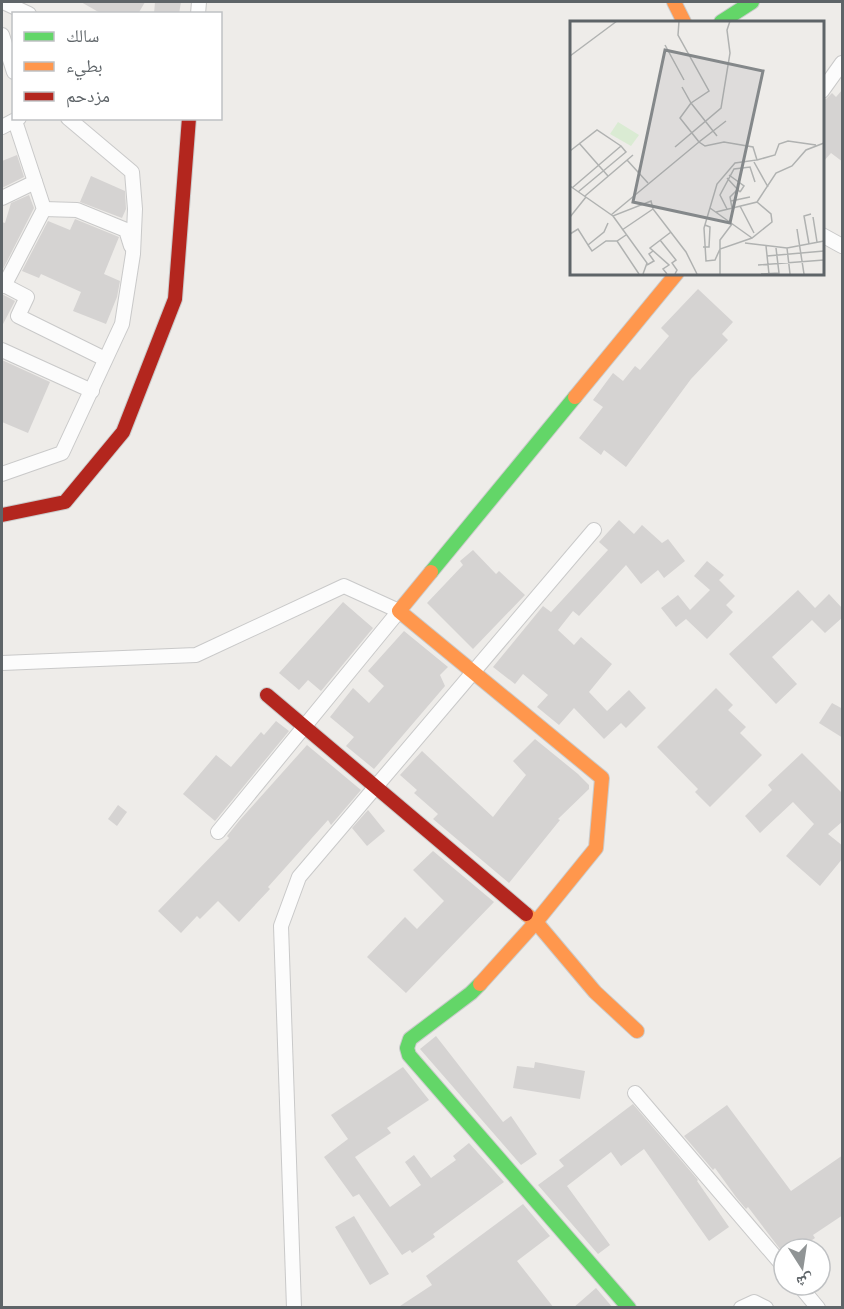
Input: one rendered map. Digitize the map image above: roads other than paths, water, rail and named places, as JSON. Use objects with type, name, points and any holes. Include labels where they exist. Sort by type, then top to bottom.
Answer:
[{"type":"street","points":[[3,2],[25,12]]},
{"type":"street","points":[[674,2],[684,21]]},
{"type":"street","points":[[723,21],[752,2]]},
{"type":"street","points":[[2,35],[12,66]]},
{"type":"street","points":[[823,90],[843,63]]},
{"type":"street","points":[[2,127],[17,120],[44,209],[3,285],[27,297],[18,316],[105,360]]},
{"type":"street","points":[[2,474],[62,453],[122,324],[133,254],[135,209],[132,172],[70,120]]},
{"type":"street","points":[[2,515],[65,502],[123,432],[176,299],[189,120]]},
{"type":"street","points":[[2,198],[35,182]]},
{"type":"street","points":[[44,209],[77,210],[126,230],[133,254]]},
{"type":"street","points":[[823,236],[843,246]]},
{"type":"street","points":[[218,832],[676,274]]},
{"type":"street","points":[[2,350],[92,391]]},
{"type":"street","points":[[294,1308],[281,926],[299,877],[594,530]]},
{"type":"street","points":[[2,663],[196,655],[344,586],[399,611],[602,778],[596,848],[536,922],[471,993],[410,1039],[408,1052],[629,1308]]},
{"type":"street","points":[[267,695],[536,922],[595,993],[637,1031]]},
{"type":"street","points":[[635,1093],[772,1253]]},
{"type":"street","points":[[741,1308],[754,1302],[766,1308]]}]
